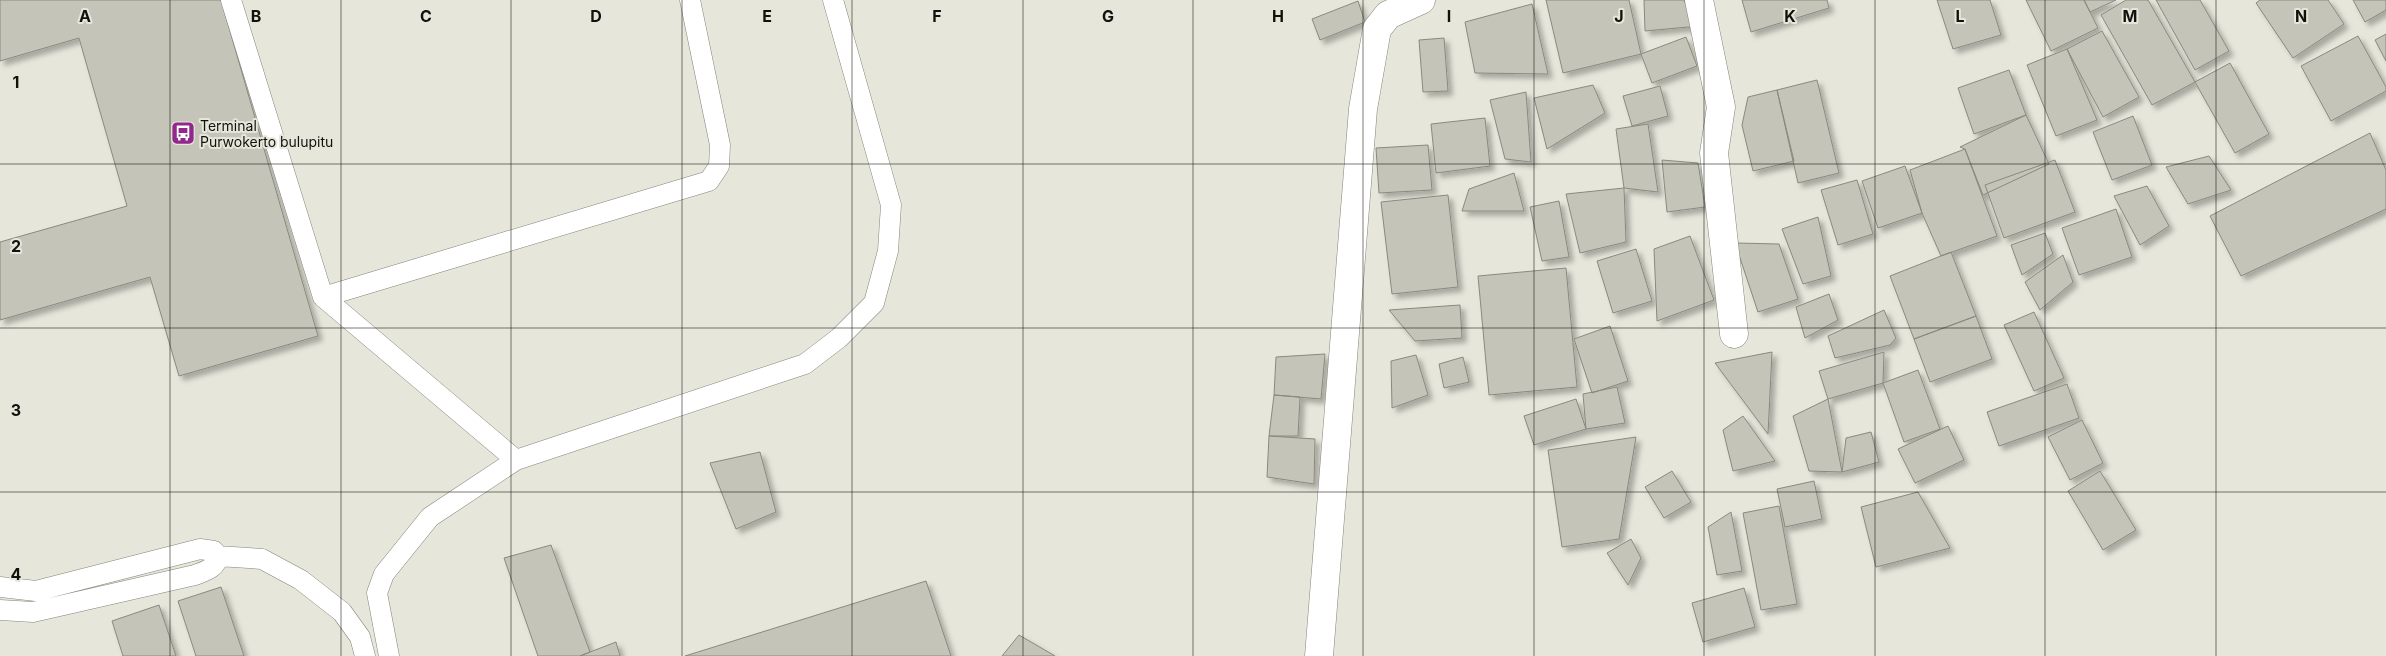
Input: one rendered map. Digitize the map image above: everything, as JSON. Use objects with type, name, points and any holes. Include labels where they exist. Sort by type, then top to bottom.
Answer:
[{"type":"street","points":[[1319,656],[1365,100],[1377,29],[1388,15],[1421,0]]},
{"type":"street","points":[[1699,0],[1721,107],[1714,153],[1734,334]]},
{"type":"lane","points":[[231,0],[323,296],[516,460]]},
{"type":"lane","points":[[323,296],[709,181],[719,166],[720,145],[690,0]]},
{"type":"lane","points":[[389,656],[377,593],[384,574],[430,517],[516,460],[805,364],[839,338],[874,303],[888,251],[891,204],[833,0]]},
{"type":"lane","points":[[0,587],[36,590],[192,550],[214,550],[218,556],[217,562],[211,568],[195,575],[33,612],[0,610]]},
{"type":"lane","points":[[218,556],[262,559],[301,580],[342,612],[360,636],[365,656]]},
{"type":"building","name":"Terminal Purwokerto bulupitu","points":[[0,0],[221,0],[318,336],[179,376],[150,277],[0,320],[0,242],[127,206],[79,38],[0,61]]},
{"type":"building","points":[[1546,0],[1629,0],[1641,54],[1563,73]]},
{"type":"building","points":[[1644,0],[1684,0],[1696,30],[1688,27],[1645,31]]},
{"type":"building","points":[[1742,0],[1827,0],[1829,8],[1751,32]]},
{"type":"building","points":[[1937,0],[1990,0],[2001,35],[1953,49]]},
{"type":"building","points":[[2026,0],[2084,0],[2098,28],[2051,51]]},
{"type":"building","points":[[2084,0],[2116,0],[2090,12]]},
{"type":"building","points":[[2126,0],[2148,0],[2195,82],[2152,105],[2101,15]]},
{"type":"building","points":[[2156,0],[2200,0],[2229,51],[2195,70]]},
{"type":"building","points":[[2260,0],[2328,0],[2344,24],[2293,58],[2256,3]]},
{"type":"building","points":[[2353,0],[2386,0],[2386,10],[2365,22]]},
{"type":"building","points":[[1358,1],[1365,22],[1320,40],[1312,19]]},
{"type":"building","points":[[1532,4],[1548,74],[1475,73],[1465,22]]},
{"type":"building","points":[[2102,31],[2139,97],[2103,117],[2067,49]]},
{"type":"building","points":[[2386,34],[2386,61],[2375,40]]},
{"type":"building","points":[[2358,36],[2386,87],[2386,91],[2331,121],[2301,66]]},
{"type":"building","points":[[1686,37],[1697,66],[1652,83],[1641,54]]},
{"type":"building","points":[[1444,38],[1448,91],[1423,92],[1419,40]]},
{"type":"building","points":[[2067,49],[2097,120],[2056,136],[2027,65]]},
{"type":"building","points":[[2230,63],[2269,134],[2235,153],[2195,82]]},
{"type":"building","points":[[2009,70],[2026,115],[1974,134],[1958,88]]},
{"type":"building","points":[[1817,80],[1839,173],[1798,183],[1777,90]]},
{"type":"building","points":[[1593,85],[1605,113],[1547,149],[1534,98]]},
{"type":"building","points":[[1660,86],[1668,116],[1632,126],[1623,96]]},
{"type":"building","points":[[1777,90],[1794,161],[1753,171],[1742,125],[1748,97]]},
{"type":"building","points":[[1526,92],[1531,162],[1505,159],[1490,100]]},
{"type":"building","points":[[2026,115],[2049,164],[1983,195],[1965,149],[1960,147]]},
{"type":"building","points":[[2133,116],[2152,165],[2112,180],[2093,132]]},
{"type":"building","points":[[1485,118],[1490,166],[1436,173],[1431,124]]},
{"type":"building","points":[[1648,124],[1658,192],[1624,188],[1616,129]]},
{"type":"building","points":[[2370,133],[2386,170],[2386,209],[2241,276],[2210,216]]},
{"type":"building","points":[[1428,145],[1432,190],[1379,193],[1376,148]]},
{"type":"building","points":[[1965,149],[1997,236],[1941,256],[1922,213],[1910,170]]},
{"type":"building","points":[[2209,156],[2231,190],[2188,204],[2166,167]]},
{"type":"building","points":[[1662,160],[1698,163],[1705,207],[1667,212]]},
{"type":"building","points":[[2055,160],[2075,212],[2004,238],[1985,185]]},
{"type":"building","points":[[1905,166],[1922,213],[1878,228],[1862,181]]},
{"type":"building","points":[[1514,173],[1524,211],[1462,211],[1469,189]]},
{"type":"building","points":[[1857,180],[1873,234],[1838,245],[1821,190]]},
{"type":"building","points":[[2147,186],[2169,226],[2140,245],[2114,196]]},
{"type":"building","points":[[1624,188],[1626,242],[1580,253],[1566,194]]},
{"type":"building","points":[[1448,195],[1458,287],[1392,294],[1381,202]]},
{"type":"building","points":[[1559,201],[1569,257],[1542,261],[1530,207]]},
{"type":"building","points":[[2116,209],[2132,257],[2079,275],[2062,228]]},
{"type":"building","points":[[1818,217],[1831,276],[1803,284],[1782,229]]},
{"type":"building","points":[[2045,233],[2053,254],[2022,275],[2011,245]]},
{"type":"building","points":[[1690,236],[1714,300],[1657,321],[1654,249]]},
{"type":"building","points":[[1735,243],[1779,244],[1798,299],[1758,312]]},
{"type":"building","points":[[1636,249],[1652,301],[1613,313],[1597,261]]},
{"type":"building","points":[[1951,252],[1976,316],[1914,339],[1890,276]]},
{"type":"building","points":[[2063,255],[2073,282],[2040,310],[2025,282]]},
{"type":"building","points":[[1566,268],[1577,387],[1489,395],[1478,276]]},
{"type":"building","points":[[1829,294],[1838,320],[1805,338],[1796,307]]},
{"type":"building","points":[[1460,305],[1462,338],[1415,341],[1389,310]]},
{"type":"building","points":[[1884,310],[1896,338],[1890,345],[1835,358],[1828,336]]},
{"type":"building","points":[[2034,312],[2064,378],[2034,391],[2004,325]]},
{"type":"building","points":[[1976,316],[1992,359],[1930,382],[1914,339]]},
{"type":"building","points":[[1610,326],[1628,381],[1592,393],[1574,339]]},
{"type":"building","points":[[1772,352],[1768,434],[1715,363]]},
{"type":"building","points":[[1884,352],[1883,383],[1828,399],[1819,371]]},
{"type":"building","points":[[1325,354],[1321,399],[1274,395],[1276,357]]},
{"type":"building","points":[[1416,355],[1428,395],[1392,408],[1391,361]]},
{"type":"building","points":[[1463,357],[1469,382],[1444,388],[1439,364]]},
{"type":"building","points":[[1918,370],[1940,429],[1904,442],[1883,383]]},
{"type":"building","points":[[2067,384],[2079,418],[1999,446],[1987,412]]},
{"type":"building","points":[[1617,387],[1625,423],[1586,429],[1583,394]]},
{"type":"building","points":[[1274,395],[1300,397],[1298,436],[1269,436]]},
{"type":"building","points":[[1576,399],[1586,429],[1534,445],[1524,416]]},
{"type":"building","points":[[1828,399],[1842,472],[1809,471],[1793,416]]},
{"type":"building","points":[[1743,416],[1775,461],[1733,471],[1723,430]]},
{"type":"building","points":[[2082,420],[2103,463],[2070,480],[2048,437]]},
{"type":"building","points":[[1948,426],[1964,460],[1915,483],[1898,449]]},
{"type":"building","points":[[1871,432],[1879,462],[1842,472],[1846,438]]},
{"type":"building","points":[[1269,436],[1315,439],[1314,484],[1267,477]]},
{"type":"building","points":[[1636,437],[1619,539],[1562,547],[1548,450]]},
{"type":"building","points":[[760,452],[776,512],[736,529],[710,463]]},
{"type":"building","points":[[1672,471],[1691,502],[1664,518],[1645,487]]},
{"type":"building","points":[[2100,471],[2136,530],[2103,550],[2068,491]]},
{"type":"building","points":[[1814,481],[1822,519],[1785,527],[1777,489]]},
{"type":"building","points":[[1918,492],[1950,548],[1876,567],[1861,507]]},
{"type":"building","points":[[1779,506],[1797,604],[1761,610],[1743,513]]},
{"type":"building","points":[[1731,512],[1742,571],[1717,575],[1708,527]]},
{"type":"building","points":[[1631,539],[1641,558],[1628,585],[1607,553]]},
{"type":"building","points":[[551,545],[590,652],[580,656],[538,656],[504,558]]},
{"type":"building","points":[[926,581],[951,656],[685,656]]},
{"type":"building","points":[[221,587],[244,656],[196,656],[178,601]]},
{"type":"building","points":[[1744,588],[1755,627],[1703,642],[1692,603]]},
{"type":"building","points":[[159,605],[176,656],[123,656],[112,621]]},
{"type":"building","points":[[1019,635],[1055,656],[1002,656]]},
{"type":"building","points":[[616,642],[620,656],[580,656],[590,652]]},
{"type":"place","name":"Terminal Purwokerto bulupitu","points":[[183,133]]}]
